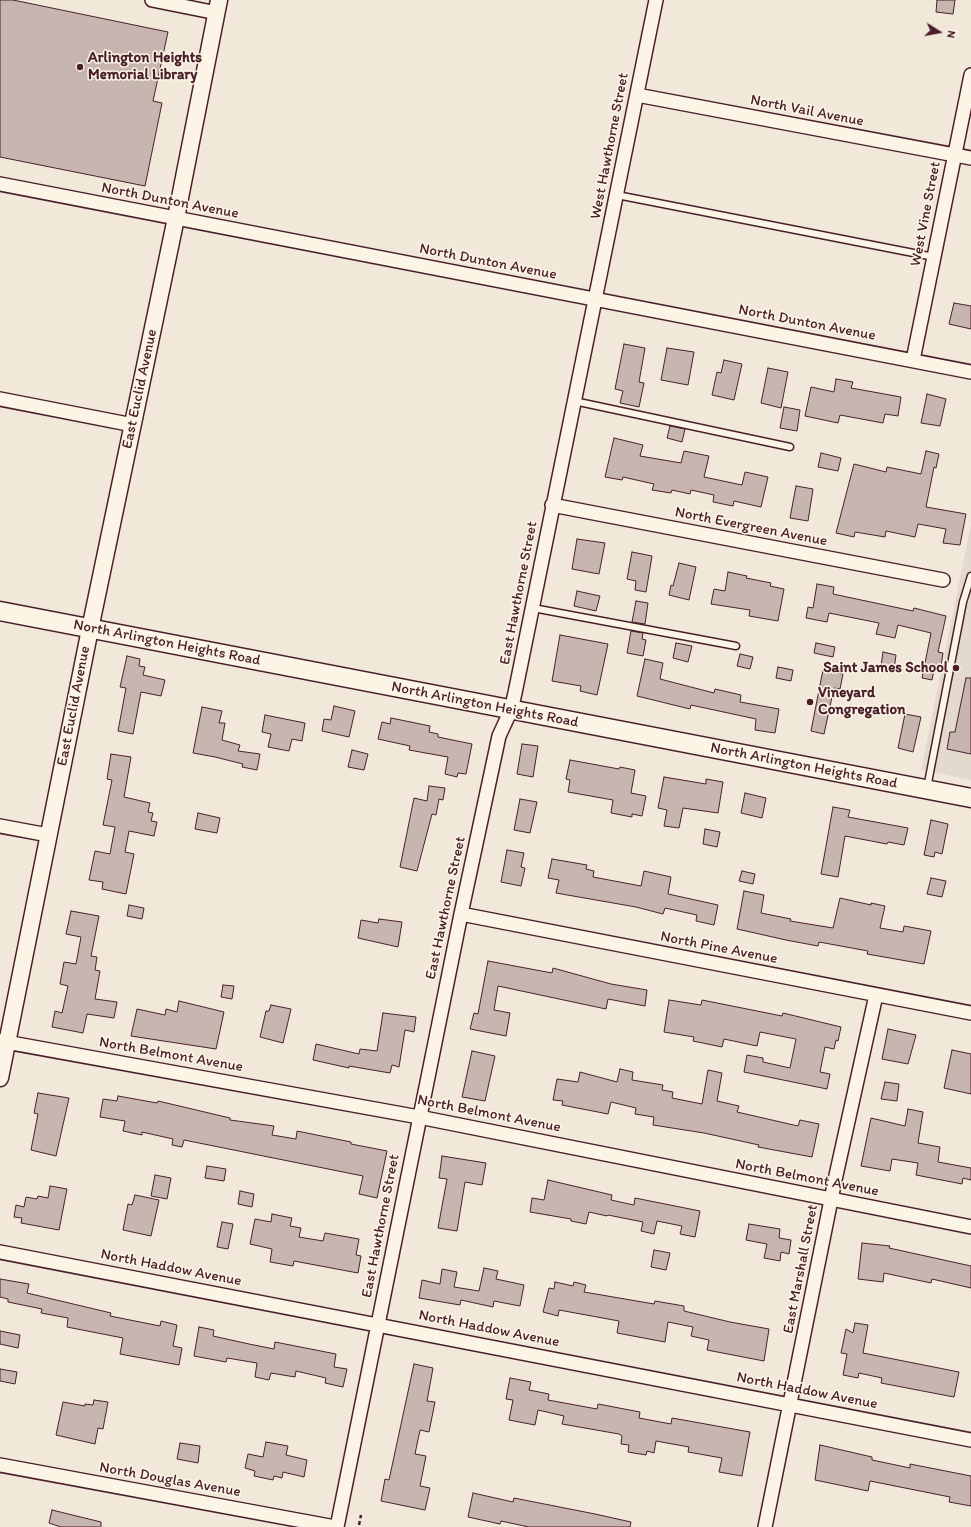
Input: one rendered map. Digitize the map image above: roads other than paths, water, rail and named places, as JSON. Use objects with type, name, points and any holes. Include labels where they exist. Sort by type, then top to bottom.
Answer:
[{"type":"main road","name":"North Arlington Heights Road","points":[[0,611],[971,798]]},
{"type":"street","points":[[152,0],[218,7]]},
{"type":"street","name":"West Hawthorne Street","points":[[596,299],[656,0]]},
{"type":"street","name":"East Euclid Avenue","points":[[0,1078],[4,1041],[176,218],[218,7]]},
{"type":"street","name":"West Vine Street","points":[[913,360],[971,75]]},
{"type":"street","name":"North Vail Avenue","points":[[637,95],[971,158]]},
{"type":"street","name":"North Dunton Avenue","points":[[0,184],[971,372]]},
{"type":"street","name":"East Hawthorne Street","points":[[336,1527],[461,914],[499,736],[511,710],[533,608],[552,505],[596,299]]},
{"type":"street","points":[[0,399],[133,424]]},
{"type":"street","name":"North Evergreen Avenue","points":[[552,505],[944,580]]},
{"type":"street","points":[[0,826],[48,835]]},
{"type":"street","name":"North Pine Avenue","points":[[461,914],[971,1013]]},
{"type":"street","name":"East Marshall Street","points":[[765,1527],[791,1404],[831,1199],[876,995]]},
{"type":"street","name":"North Belmont Avenue","points":[[4,1041],[419,1116],[971,1227]]},
{"type":"street","name":"North Haddow Avenue","points":[[0,1252],[971,1440]]},
{"type":"street","name":"North Douglas Avenue","points":[[0,1465],[336,1527]]},
{"type":"lane","points":[[617,195],[934,257]]},
{"type":"lane","points":[[574,401],[790,447]]},
{"type":"lane","points":[[927,790],[963,602],[971,576]]},
{"type":"lane","points":[[533,608],[736,646]]},
{"type":"place","name":"Arlington Heights Memorial Library","points":[[80,67]]},
{"type":"place","name":"Saint James School","points":[[956,668]]},
{"type":"place","name":"Vineyard Congregation","points":[[810,702]]}]
